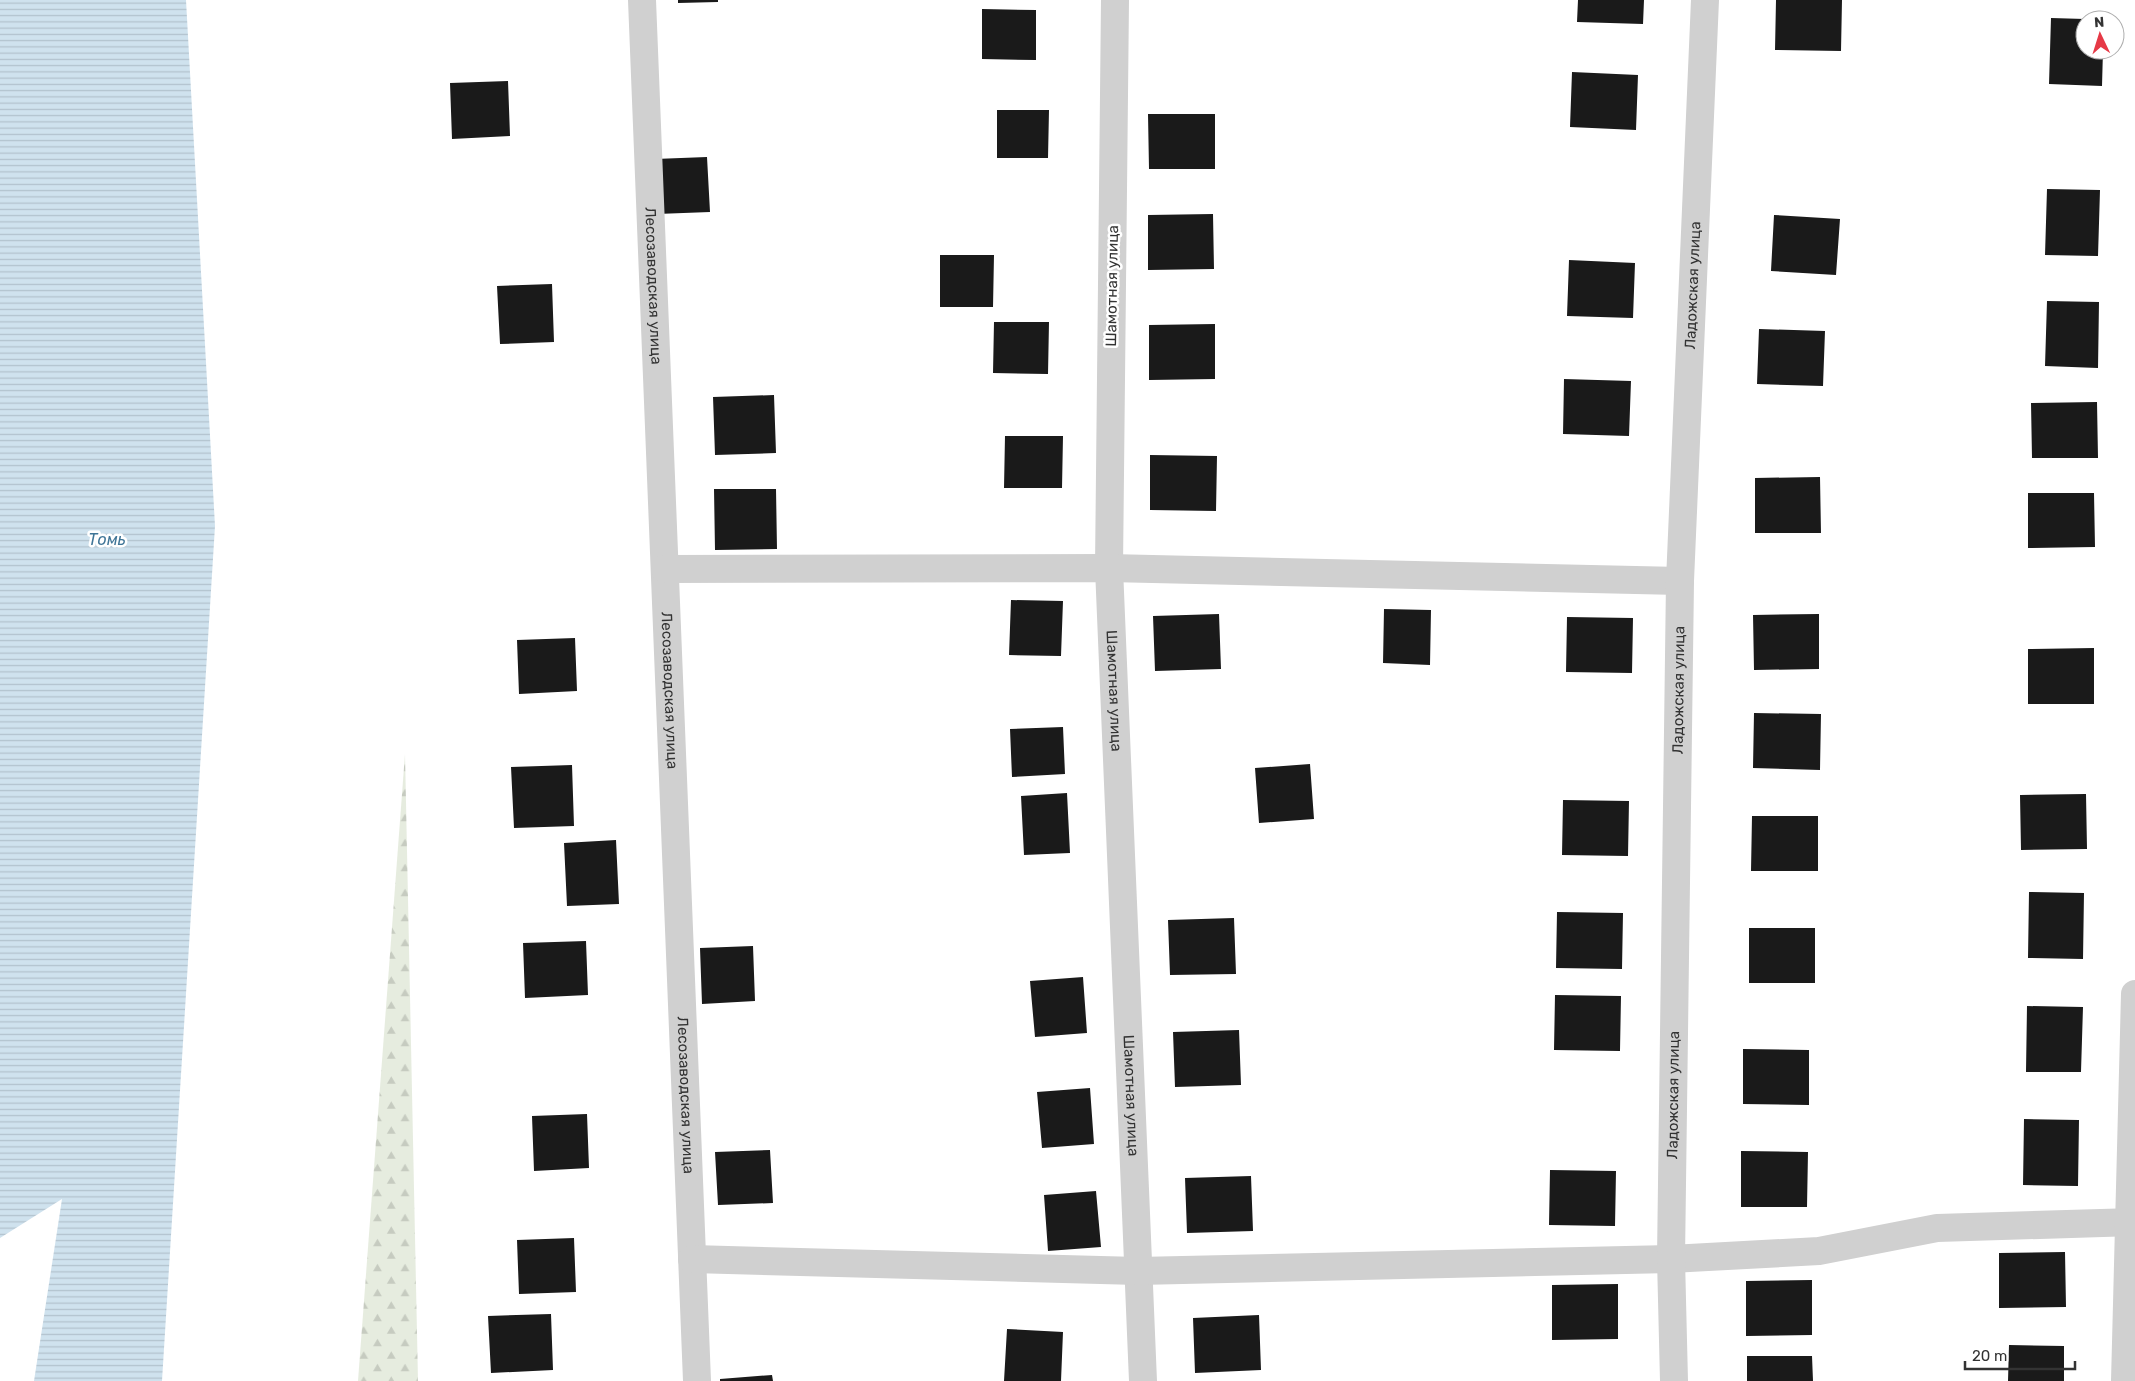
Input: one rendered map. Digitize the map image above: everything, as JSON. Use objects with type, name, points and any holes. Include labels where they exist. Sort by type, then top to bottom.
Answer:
[{"type":"street","name":"Лесозаводская улица","points":[[642,0],[697,1381]]},
{"type":"street","name":"Шамотная улица","points":[[1115,0],[1109,568],[1143,1381]]},
{"type":"street","name":"Ладожская улица","points":[[1674,1381],[1671,1259],[1680,581],[1705,0]]},
{"type":"street","points":[[666,569],[1109,568],[1680,581]]},
{"type":"street","points":[[2125,1381],[2133,1222],[2135,994]]},
{"type":"street","points":[[692,1259],[1138,1271],[1671,1259],[1819,1250],[1937,1228],[2133,1222]]},
{"type":"green space","points":[[405,754],[418,1381],[358,1381]]},
{"type":"water","name":"Томь","points":[[0,0],[186,0],[215,526],[162,1381],[34,1381],[62,1199],[0,1238]]},
{"type":"building","points":[[678,0],[718,0],[718,2],[678,3]]},
{"type":"building","points":[[1578,0],[1644,0],[1643,24],[1577,22]]},
{"type":"building","points":[[1776,0],[1842,0],[1841,51],[1775,50]]},
{"type":"building","points":[[982,9],[1036,10],[1036,60],[982,59]]},
{"type":"building","points":[[2051,18],[2075,19],[2075,60],[2103,60],[2102,86],[2049,84]]},
{"type":"building","points":[[1572,72],[1638,75],[1636,130],[1570,127]]},
{"type":"building","points":[[508,81],[510,136],[452,139],[450,83]]},
{"type":"building","points":[[997,110],[1049,110],[1048,158],[997,158]]},
{"type":"building","points":[[1148,114],[1215,114],[1215,169],[1149,169]]},
{"type":"building","points":[[707,157],[710,212],[657,214],[655,159]]},
{"type":"building","points":[[2047,189],[2100,190],[2098,256],[2045,255]]},
{"type":"building","points":[[1213,214],[1214,269],[1148,270],[1148,215]]},
{"type":"building","points":[[1774,215],[1840,219],[1836,275],[1771,271]]},
{"type":"building","points":[[940,255],[994,255],[993,307],[940,307]]},
{"type":"building","points":[[1569,260],[1635,263],[1633,318],[1567,316]]},
{"type":"building","points":[[552,284],[554,342],[500,344],[497,286]]},
{"type":"building","points":[[2047,301],[2099,302],[2098,368],[2045,366]]},
{"type":"building","points":[[994,322],[1049,322],[1048,374],[993,373]]},
{"type":"building","points":[[1215,324],[1215,379],[1149,380],[1149,325]]},
{"type":"building","points":[[1759,329],[1825,331],[1823,386],[1757,384]]},
{"type":"building","points":[[1564,379],[1631,381],[1629,436],[1563,434]]},
{"type":"building","points":[[774,395],[776,453],[715,455],[713,397]]},
{"type":"building","points":[[2097,402],[2098,458],[2032,458],[2031,403]]},
{"type":"building","points":[[1005,436],[1063,436],[1062,488],[1004,488]]},
{"type":"building","points":[[1150,455],[1217,456],[1216,511],[1150,510]]},
{"type":"building","points":[[1820,477],[1821,533],[1755,533],[1755,478]]},
{"type":"building","points":[[714,489],[776,489],[777,549],[715,550]]},
{"type":"building","points":[[2028,493],[2094,493],[2095,547],[2028,548]]},
{"type":"building","points":[[1011,600],[1063,601],[1061,656],[1009,655]]},
{"type":"building","points":[[1384,609],[1431,610],[1430,665],[1383,663]]},
{"type":"building","points":[[1219,614],[1221,669],[1155,671],[1153,616]]},
{"type":"building","points":[[1819,614],[1819,669],[1754,670],[1753,615]]},
{"type":"building","points":[[1567,617],[1633,618],[1632,673],[1566,672]]},
{"type":"building","points":[[575,638],[577,691],[519,694],[517,640]]},
{"type":"building","points":[[2094,648],[2094,704],[2028,704],[2028,649]]},
{"type":"building","points":[[1754,713],[1821,714],[1820,770],[1753,768]]},
{"type":"building","points":[[1063,727],[1065,774],[1012,777],[1010,729]]},
{"type":"building","points":[[1310,764],[1314,819],[1259,823],[1255,768]]},
{"type":"building","points":[[572,765],[574,826],[514,828],[511,767]]},
{"type":"building","points":[[1067,793],[1070,853],[1024,855],[1021,796]]},
{"type":"building","points":[[2086,794],[2087,849],[2021,850],[2020,795]]},
{"type":"building","points":[[1563,800],[1629,801],[1628,856],[1562,855]]},
{"type":"building","points":[[1752,816],[1818,816],[1818,871],[1751,871]]},
{"type":"building","points":[[616,840],[619,904],[567,906],[564,843]]},
{"type":"building","points":[[2029,892],[2084,893],[2083,959],[2028,958]]},
{"type":"building","points":[[1557,912],[1623,913],[1622,969],[1556,968]]},
{"type":"building","points":[[1234,918],[1236,974],[1170,975],[1168,920]]},
{"type":"building","points":[[1749,928],[1815,928],[1815,983],[1749,983]]},
{"type":"building","points":[[586,941],[588,995],[525,998],[523,943]]},
{"type":"building","points":[[753,946],[755,1001],[702,1004],[700,948]]},
{"type":"building","points":[[1083,977],[1087,1033],[1035,1037],[1030,981]]},
{"type":"building","points":[[1555,995],[1621,996],[1620,1051],[1554,1050]]},
{"type":"building","points":[[2027,1006],[2083,1007],[2081,1072],[2026,1072]]},
{"type":"building","points":[[1239,1030],[1241,1085],[1175,1087],[1173,1032]]},
{"type":"building","points":[[1743,1049],[1809,1050],[1809,1105],[1743,1104]]},
{"type":"building","points":[[1090,1088],[1094,1144],[1042,1148],[1037,1092]]},
{"type":"building","points":[[587,1114],[589,1168],[534,1171],[532,1116]]},
{"type":"building","points":[[2024,1119],[2079,1120],[2078,1186],[2023,1185]]},
{"type":"building","points":[[770,1150],[773,1203],[718,1205],[715,1152]]},
{"type":"building","points":[[1741,1151],[1808,1152],[1807,1207],[1741,1207]]},
{"type":"building","points":[[1550,1170],[1616,1171],[1615,1226],[1549,1225]]},
{"type":"building","points":[[1251,1176],[1253,1231],[1187,1233],[1185,1178]]},
{"type":"building","points":[[1096,1191],[1101,1247],[1048,1251],[1044,1195]]},
{"type":"building","points":[[574,1238],[576,1292],[519,1294],[517,1240]]},
{"type":"building","points":[[2065,1252],[2066,1307],[1999,1308],[1999,1253]]},
{"type":"building","points":[[1812,1280],[1812,1335],[1746,1336],[1746,1281]]},
{"type":"building","points":[[1618,1284],[1618,1339],[1552,1340],[1552,1285]]},
{"type":"building","points":[[551,1314],[553,1370],[491,1373],[488,1316]]},
{"type":"building","points":[[1259,1315],[1261,1370],[1195,1373],[1193,1318]]},
{"type":"building","points":[[1007,1329],[1063,1332],[1061,1381],[1004,1381]]},
{"type":"building","points":[[2009,1345],[2064,1346],[2064,1381],[2008,1381]]},
{"type":"building","points":[[1747,1356],[1812,1356],[1813,1381],[1747,1381]]},
{"type":"building","points":[[772,1375],[773,1381],[720,1381],[720,1379]]}]
